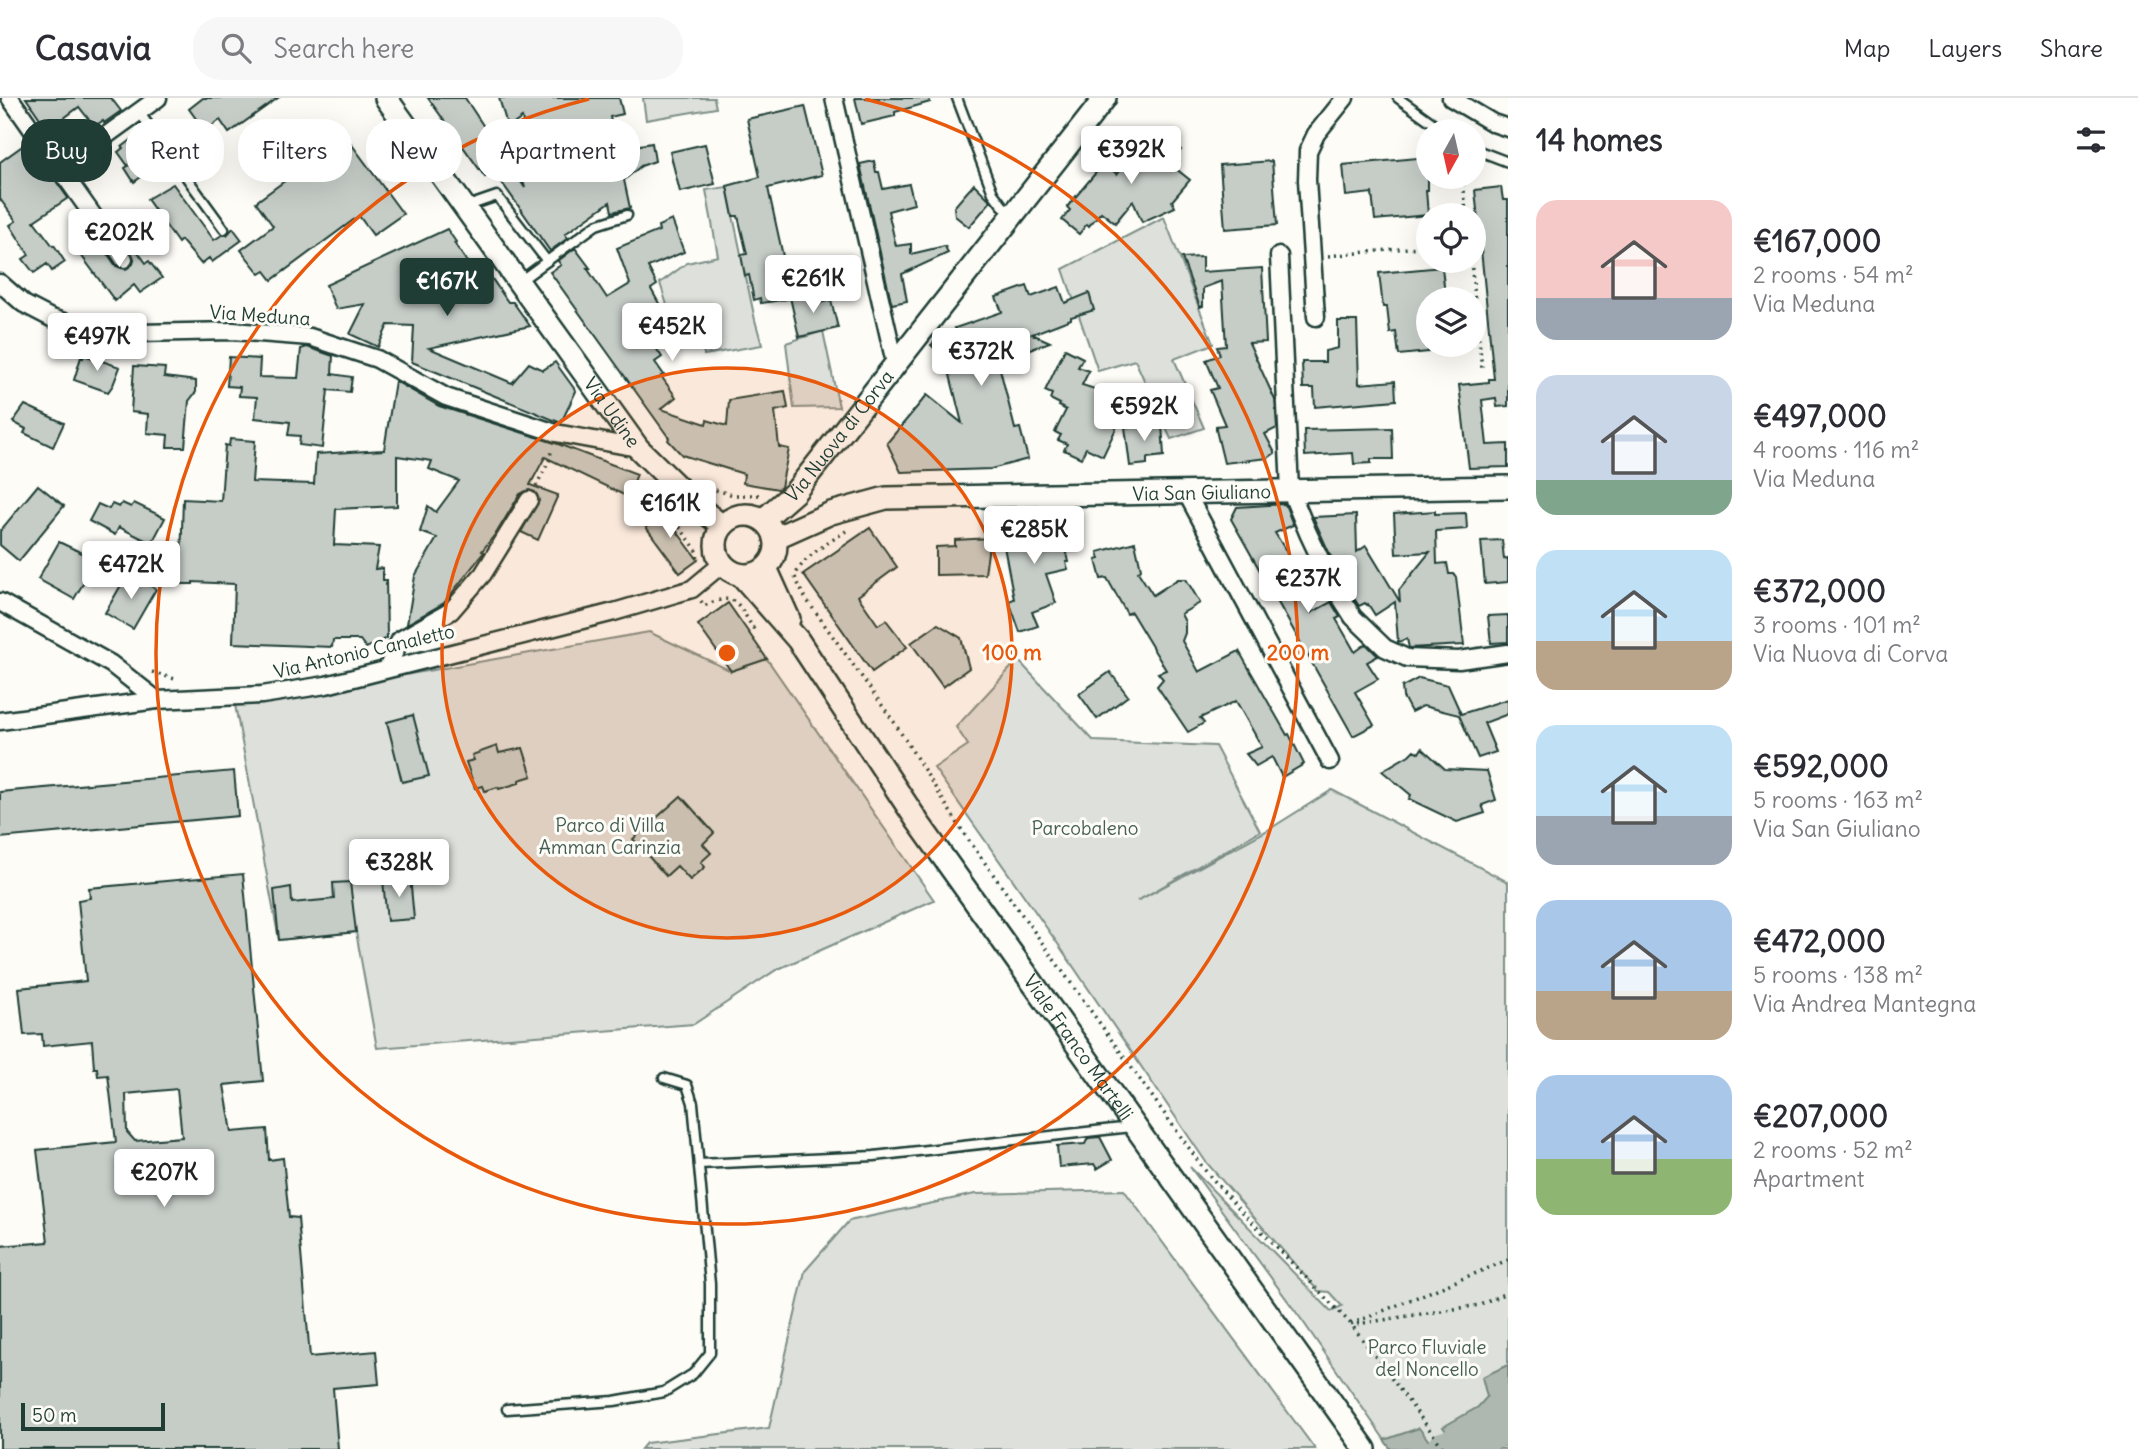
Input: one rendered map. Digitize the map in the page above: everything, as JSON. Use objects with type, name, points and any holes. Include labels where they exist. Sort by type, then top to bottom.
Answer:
[{"type":"main road","name":"Via Udine","points":[[386,98],[638,448],[722,527]]},
{"type":"main road","name":"Via Nuova di Corva","points":[[763,520],[795,492],[1105,98]]},
{"type":"main road","name":"Via San Giuliano","points":[[775,538],[831,513],[886,498],[1508,487]]},
{"type":"main road","points":[[749,515],[763,520],[775,538],[774,556],[766,568],[750,575],[729,570],[722,564],[716,546],[722,527],[727,521],[739,516],[749,515]]},
{"type":"main road","name":"Viale Franco Martelli","points":[[766,568],[798,640]]},
{"type":"main road","name":"Viale Franco Martelli","points":[[741,575],[798,640],[926,833],[1365,1449]]},
{"type":"street","points":[[10,98],[25,119]]},
{"type":"street","points":[[112,131],[158,98]]},
{"type":"street","points":[[834,98],[895,363]]},
{"type":"street","points":[[1316,317],[1307,180],[1308,151],[1316,134],[1345,98]]},
{"type":"street","points":[[1457,100],[1493,123],[1508,128]]},
{"type":"street","points":[[69,182],[124,259]]},
{"type":"street","points":[[1279,257],[1290,491],[1332,584],[1353,617],[1385,648],[1407,658],[1459,660],[1508,653]]},
{"type":"street","name":"Via Meduna","points":[[0,283],[24,304],[51,318],[96,332],[233,331],[310,337],[377,359],[446,397],[556,433],[638,448]]},
{"type":"street","points":[[1187,494],[1330,761]]},
{"type":"street","points":[[387,669],[400,640],[451,611],[483,574],[529,500]]},
{"type":"street","name":"Via Antonio Canaletto","points":[[0,721],[157,700],[262,695],[326,685],[614,612],[692,589],[722,564]]},
{"type":"street","points":[[0,603],[111,664],[157,700]]},
{"type":"lane","points":[[957,98],[993,192],[1013,215]]},
{"type":"lane","points":[[1398,98],[1427,119]]},
{"type":"lane","points":[[138,112],[224,229]]},
{"type":"lane","points":[[1486,154],[1508,162]]},
{"type":"lane","points":[[465,207],[497,196],[547,261]]},
{"type":"lane","points":[[518,282],[596,225],[627,215]]},
{"type":"lane","points":[[507,1409],[614,1401],[664,1392],[693,1374],[710,1353],[710,1284],[693,1103],[687,1086],[664,1078]]},
{"type":"lane","points":[[699,1164],[874,1156],[1135,1126]]},
{"type":"path","points":[[1312,258],[1416,247]]},
{"type":"path","points":[[1472,273],[1482,369]]},
{"type":"path","points":[[529,500],[549,461],[556,433]]},
{"type":"path","points":[[848,530],[811,556],[798,569],[795,576],[804,596],[894,722],[965,835],[1204,1169],[1351,1324],[1444,1449]]},
{"type":"path","points":[[146,669],[158,676],[180,681]]},
{"type":"path","points":[[1351,1324],[1508,1260]]},
{"type":"path","points":[[1351,1324],[1480,1305],[1508,1292]]},
{"type":"green space","points":[[643,98],[714,98],[716,108],[646,120]]},
{"type":"green space","points":[[727,187],[762,345],[704,355],[700,318],[674,327],[660,283],[687,263],[718,256],[706,190]]},
{"type":"green space","points":[[1164,217],[1213,344],[1174,359],[1204,428],[1171,439],[1135,360],[1098,371],[1063,269]]},
{"type":"green space","points":[[823,331],[839,407],[794,408],[786,343]]},
{"type":"green space","name":"Parco di Villa Amman Carinzia","points":[[649,632],[731,671],[767,659],[934,900],[776,970],[694,1024],[377,1048],[356,932],[279,940],[235,705]]},
{"type":"green space","points":[[1018,660],[1094,741],[1215,746],[1260,831],[1137,901],[1268,830],[1332,790],[1508,882],[1508,1449],[1391,1449],[1304,1323],[1190,1167],[1331,1311],[1342,1306],[1329,1292],[1318,1291],[1206,1162],[934,768],[968,745],[956,727]]},
{"type":"green space","points":[[1124,1190],[1315,1449],[641,1449],[646,1443],[769,1428],[805,1271],[849,1221],[975,1194]]},
{"type":"shaded area","points":[[1508,1365],[1508,1445],[1489,1449],[1460,1449],[1443,1427],[1478,1407],[1487,1397],[1482,1377]]},
{"type":"shaded area","points":[[1419,1428],[1435,1449],[1391,1449],[1384,1440]]},
{"type":"building","points":[[26,98],[111,98],[121,111],[110,119],[88,119],[79,107],[63,119],[40,119]]},
{"type":"building","points":[[203,98],[278,98],[249,119],[238,119],[238,127],[229,133],[224,126],[224,119],[196,119],[189,109]]},
{"type":"building","points":[[428,98],[465,98],[479,119],[476,119],[476,165],[462,145],[462,119],[443,119]]},
{"type":"building","points":[[499,98],[619,98],[623,114],[610,119],[505,119]]},
{"type":"building","points":[[855,98],[929,98],[930,102],[895,112],[895,116],[861,124]]},
{"type":"building","points":[[805,106],[822,175],[768,188],[783,256],[780,257],[781,266],[788,299],[761,303],[760,298],[754,300],[749,275],[745,276],[741,255],[747,254],[738,216],[733,216],[727,186],[760,177],[747,119]]},
{"type":"building","points":[[1151,132],[1157,136],[1160,133],[1181,150],[1170,164],[1190,180],[1172,201],[1175,207],[1142,222],[1133,201],[1115,223],[1101,212],[1079,234],[1062,220],[1070,210],[1067,207],[1104,163],[1117,174]]},
{"type":"building","points":[[652,143],[655,161],[641,166],[640,145]]},
{"type":"building","points":[[126,144],[126,163],[118,152]]},
{"type":"building","points":[[705,144],[715,184],[680,192],[670,152]]},
{"type":"building","points":[[352,145],[366,164],[366,182],[379,182],[403,214],[373,235],[359,216],[272,280],[265,271],[260,274],[241,250],[273,226],[256,202],[283,182],[352,182]]},
{"type":"building","points":[[21,147],[21,182],[57,182],[68,198],[34,221],[65,262],[52,271],[47,264],[34,273],[23,259],[29,255],[10,225],[16,221],[0,199],[0,162]]},
{"type":"building","points":[[1416,158],[1416,189],[1428,189],[1427,203],[1416,203],[1416,216],[1375,220],[1372,193],[1346,196],[1343,165]]},
{"type":"building","points":[[874,161],[883,189],[909,184],[914,204],[888,211],[896,246],[911,244],[911,254],[945,246],[948,253],[902,274],[907,301],[892,304],[860,164]]},
{"type":"building","points":[[1272,161],[1277,225],[1225,229],[1220,165]]},
{"type":"building","points":[[502,182],[521,182],[525,188],[523,182],[624,182],[630,208],[612,212],[610,202],[565,234],[568,238],[550,251]]},
{"type":"building","points":[[173,184],[214,240],[227,235],[233,228],[242,240],[212,262],[209,258],[201,264],[181,240],[178,243],[147,199]]},
{"type":"building","points":[[974,184],[991,201],[969,227],[955,216],[954,207]]},
{"type":"building","points":[[1501,187],[1503,200],[1508,200],[1508,406],[1497,407],[1496,398],[1482,400],[1487,445],[1508,444],[1508,467],[1469,468],[1459,385],[1489,382],[1489,379],[1494,379],[1483,273],[1486,273],[1486,203],[1476,203],[1475,190]]},
{"type":"building","points":[[672,220],[684,252],[648,267],[657,285],[651,289],[667,318],[676,314],[679,331],[652,342],[662,357],[655,362],[664,375],[661,376],[676,397],[661,409],[706,424],[707,420],[727,426],[729,400],[785,391],[788,408],[775,411],[779,447],[789,449],[781,487],[778,489],[743,483],[744,474],[682,455],[668,440],[550,272],[561,265],[558,261],[575,248],[607,298],[630,284],[617,248],[659,231],[658,226]]},
{"type":"building","points":[[447,229],[472,269],[481,263],[508,302],[513,302],[530,326],[429,348],[512,383],[529,363],[543,370],[555,362],[576,391],[561,423],[412,362],[414,326],[388,325],[378,347],[350,334],[365,304],[336,309],[326,285]]},
{"type":"building","points":[[125,234],[146,263],[149,261],[162,278],[140,293],[134,285],[115,301],[78,251],[97,238],[116,266],[126,269],[133,264],[134,259],[121,237]]},
{"type":"building","points":[[1202,257],[1202,272],[1262,268],[1266,342],[1249,343],[1275,400],[1277,428],[1265,434],[1275,453],[1268,458],[1224,463],[1216,426],[1225,425],[1210,390],[1218,388],[1206,360],[1220,355],[1217,347],[1226,346],[1222,281],[1203,288],[1203,306],[1200,307],[1182,258]]},
{"type":"building","points":[[1416,269],[1416,273],[1443,273],[1444,287],[1416,287],[1416,353],[1399,355],[1396,332],[1390,333],[1387,307],[1383,307],[1379,273]]},
{"type":"building","points":[[1027,286],[1031,297],[1059,287],[1065,303],[1089,293],[1094,310],[1032,334],[1050,342],[998,361],[1015,429],[1020,428],[1028,459],[991,469],[901,472],[887,443],[927,395],[962,423],[946,359],[931,345],[956,330],[955,328],[1002,312],[996,297]]},
{"type":"building","points":[[812,291],[815,304],[831,300],[838,328],[799,337],[790,297]]},
{"type":"building","points":[[1338,321],[1357,321],[1359,384],[1395,381],[1396,400],[1315,407],[1314,388],[1303,388],[1302,362],[1325,362],[1325,351],[1338,348]]},
{"type":"building","points":[[307,347],[333,356],[332,374],[352,377],[350,392],[328,390],[322,448],[299,445],[300,436],[288,435],[290,422],[255,418],[257,397],[239,396],[240,387],[227,386],[229,357],[260,359],[259,377],[298,378],[301,349]]},
{"type":"building","points":[[1065,349],[1083,358],[1078,367],[1089,371],[1082,385],[1107,393],[1126,385],[1130,399],[1103,456],[1086,448],[1081,458],[1064,450],[1067,444],[1058,440],[1061,435],[1055,432],[1066,410],[1050,399],[1052,394],[1045,391]]},
{"type":"building","points":[[84,355],[120,367],[108,392],[74,380]]},
{"type":"building","points":[[134,366],[165,368],[164,377],[196,381],[196,392],[189,401],[185,447],[167,447],[168,435],[147,433],[148,414],[131,412]]},
{"type":"building","points":[[395,381],[439,406],[558,444],[637,474],[628,497],[545,457],[530,485],[558,495],[538,540],[521,532],[539,501],[535,492],[529,490],[520,494],[482,551],[484,552],[444,603],[407,624],[415,576],[437,538],[420,532],[428,506],[436,512],[459,481],[429,469],[432,461],[397,456],[397,506],[336,509],[334,545],[379,547],[375,569],[383,568],[383,580],[386,580],[387,638],[366,648],[360,640],[333,640],[332,647],[233,643],[235,584],[175,584],[176,561],[181,561],[183,499],[221,501],[225,445],[229,446],[230,439],[255,441],[252,482],[314,484],[316,454],[384,450]]},
{"type":"building","points":[[25,405],[64,423],[53,447],[24,433],[26,429],[13,422]]},
{"type":"building","points":[[1162,424],[1164,456],[1147,458],[1147,464],[1130,466],[1125,427]]},
{"type":"building","points":[[1392,428],[1393,459],[1371,459],[1371,463],[1354,464],[1353,453],[1305,456],[1304,430]]},
{"type":"building","points":[[38,485],[64,506],[19,561],[0,545],[0,531]]},
{"type":"building","points":[[122,503],[131,507],[134,503],[165,518],[153,541],[147,541],[119,527],[115,535],[89,521],[98,504],[109,509],[112,504],[119,507]]},
{"type":"building","points":[[656,503],[698,560],[680,573],[646,527]]},
{"type":"building","points":[[1285,504],[1293,525],[1275,533],[1299,572],[1291,577],[1311,613],[1331,602],[1340,617],[1336,619],[1355,652],[1366,644],[1378,656],[1367,662],[1378,679],[1355,692],[1374,725],[1353,736],[1231,519],[1237,507]]},
{"type":"building","points":[[1435,511],[1435,514],[1466,513],[1467,529],[1436,531],[1437,564],[1447,563],[1449,574],[1456,577],[1464,645],[1409,648],[1407,639],[1398,642],[1395,602],[1375,615],[1368,604],[1359,606],[1341,579],[1313,517],[1356,515],[1357,552],[1366,546],[1400,602],[1399,590],[1430,552],[1396,554],[1394,514]]},
{"type":"building","points":[[1058,513],[1069,562],[1066,562],[1068,569],[1046,574],[1056,603],[1032,612],[1038,626],[1020,632],[1009,601],[1014,599],[1002,528],[1043,525],[1041,516]]},
{"type":"building","points":[[870,528],[897,567],[858,596],[878,625],[886,620],[907,647],[872,672],[803,574]]},
{"type":"building","points":[[990,538],[985,574],[936,575],[936,547],[955,546],[955,540]]},
{"type":"building","points":[[1502,540],[1504,559],[1508,558],[1508,582],[1485,584],[1481,541]]},
{"type":"building","points":[[59,542],[97,560],[74,599],[38,579]]},
{"type":"building","points":[[1135,542],[1141,569],[1138,572],[1153,595],[1178,579],[1186,579],[1200,603],[1181,614],[1185,622],[1182,641],[1199,672],[1239,651],[1304,764],[1282,777],[1272,757],[1256,766],[1246,754],[1262,747],[1236,701],[1200,718],[1204,723],[1188,732],[1157,686],[1163,679],[1158,673],[1166,670],[1131,612],[1127,614],[1107,578],[1101,579],[1096,560],[1100,559],[1098,552]]},
{"type":"building","points":[[128,573],[156,589],[133,629],[105,613]]},
{"type":"building","points":[[728,603],[767,659],[731,671],[698,625]]},
{"type":"building","points":[[1508,615],[1508,642],[1491,643],[1488,616]]},
{"type":"building","points":[[938,624],[961,638],[969,668],[943,687],[911,643]]},
{"type":"building","points":[[1110,672],[1128,696],[1097,719],[1079,694]]},
{"type":"building","points":[[1419,678],[1448,685],[1461,714],[1508,699],[1508,714],[1484,723],[1496,752],[1478,758],[1459,715],[1423,706],[1411,712],[1403,697],[1402,687]]},
{"type":"building","points":[[413,715],[429,776],[402,782],[387,722]]},
{"type":"building","points":[[497,746],[499,753],[523,748],[532,776],[499,789],[498,787],[485,791],[483,786],[475,788],[466,762],[474,760],[472,755]]},
{"type":"building","points":[[1422,748],[1445,769],[1487,771],[1496,800],[1482,805],[1485,813],[1457,822],[1409,799],[1411,795],[1382,771],[1414,750],[1419,753]]},
{"type":"building","points":[[234,771],[238,816],[0,838],[0,792]]},
{"type":"building","points":[[681,796],[714,833],[703,844],[711,853],[701,862],[705,867],[690,880],[677,866],[666,876],[633,839]]},
{"type":"building","points":[[243,874],[263,1081],[224,1085],[232,1132],[267,1129],[269,1160],[283,1158],[289,1217],[298,1218],[310,1357],[376,1351],[379,1384],[333,1388],[338,1449],[0,1449],[0,1246],[48,1242],[37,1150],[116,1142],[108,1075],[98,1076],[97,1068],[94,1068],[92,1041],[43,1046],[42,1034],[24,1035],[19,988],[86,981],[78,900],[90,898],[89,888]],"holes":[[[177,1089],[182,1137],[135,1141],[127,1132],[126,1094]]]},
{"type":"building","points":[[410,877],[414,919],[387,921],[383,880]]},
{"type":"building","points":[[350,882],[356,932],[279,940],[274,890],[291,887],[292,903],[334,899],[333,883]]},
{"type":"building","points":[[1100,1137],[1112,1160],[1097,1169],[1094,1164],[1059,1167],[1057,1146],[1085,1144],[1088,1138]]},
{"type":"waterway","points":[[1444,1449],[1480,1438],[1508,1425]]},
{"type":"park label","name":"Parcobaleno","points":[[1085,828]]},
{"type":"park label","name":"Parco Fluviale del Noncello","points":[[1427,1358]]}]
